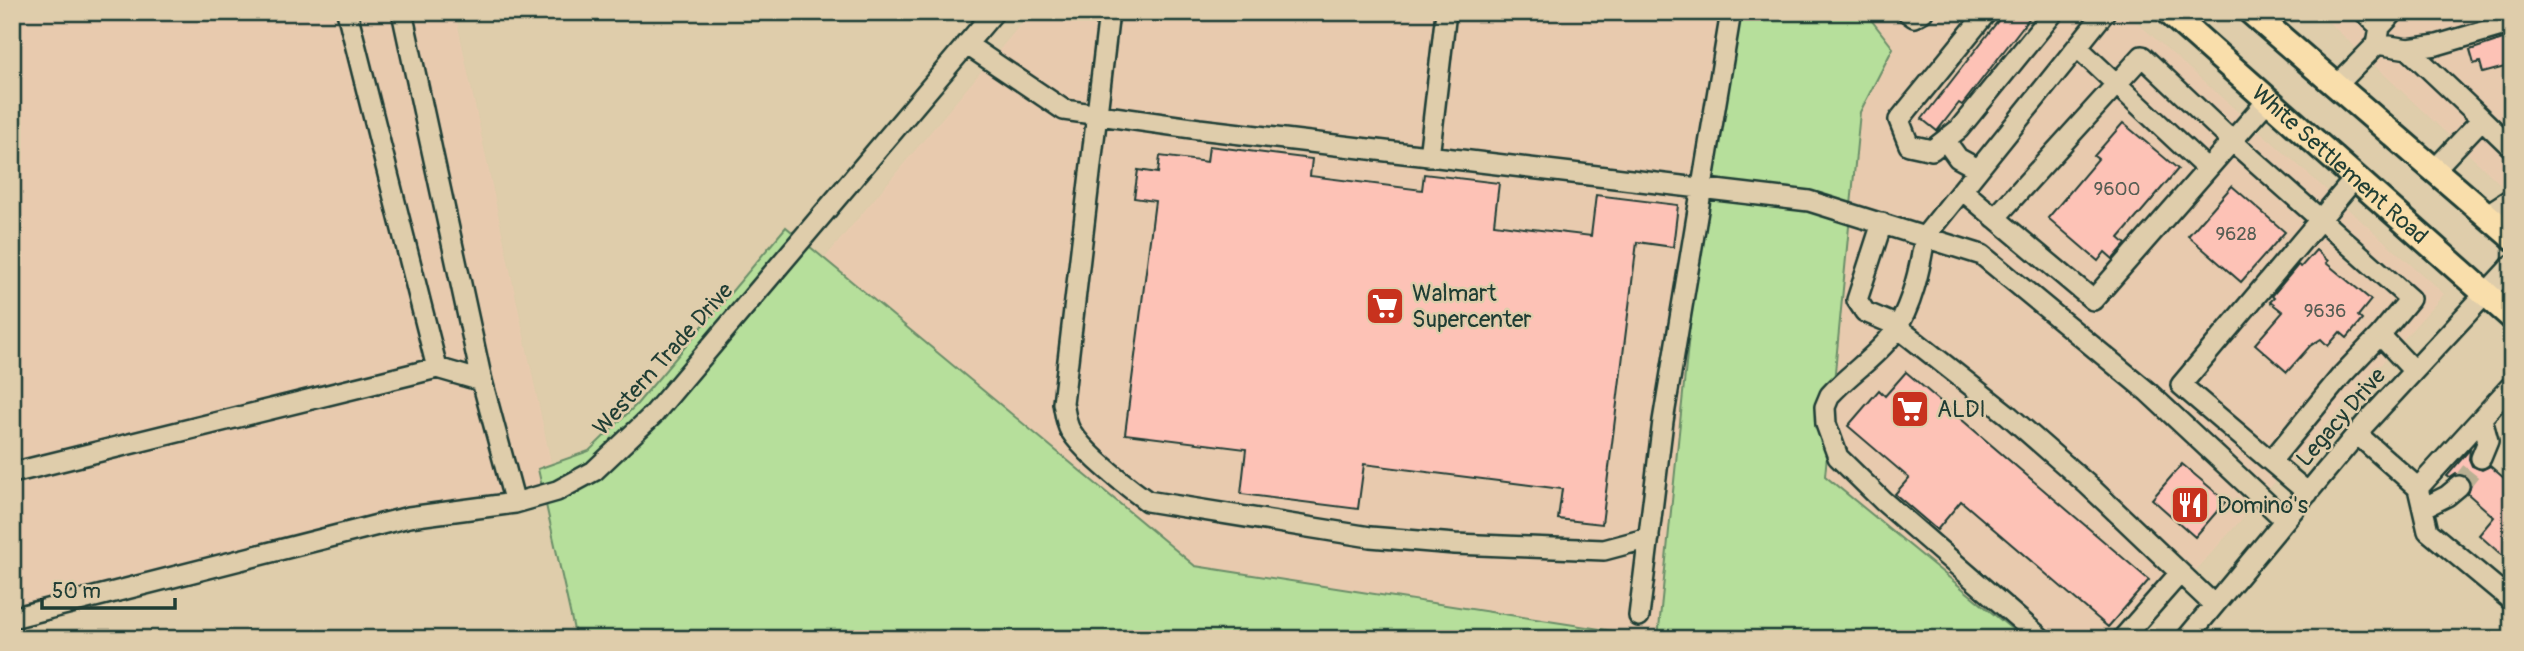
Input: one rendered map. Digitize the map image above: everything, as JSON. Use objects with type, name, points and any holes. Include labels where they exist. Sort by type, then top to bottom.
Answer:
[{"type":"main road","name":"White Settlement Road","points":[[2169,12],[2512,317]]},
{"type":"main road","points":[[2254,14],[2512,237]]},
{"type":"street","points":[[347,12],[437,368]]},
{"type":"street","points":[[402,12],[482,381],[515,503]]},
{"type":"street","name":"Western Trade Drive","points":[[12,617],[409,517],[515,503],[557,491],[594,471],[653,415],[994,12]]},
{"type":"street","points":[[1109,12],[1063,403],[1068,428],[1079,442],[1123,483],[1147,500],[1370,537],[1455,544],[1604,550],[1649,538]]},
{"type":"street","points":[[1429,156],[1446,12]]},
{"type":"street","points":[[1639,616],[1663,421],[1731,12]]},
{"type":"street","points":[[1907,12],[1914,17],[1923,12]]},
{"type":"street","points":[[1987,12],[1899,120],[1909,145],[1931,150],[1959,129],[2053,12]]},
{"type":"street","points":[[2364,12],[2408,49],[2512,148]]},
{"type":"street","points":[[2042,639],[1882,501],[1838,457],[1826,424],[1825,407],[1830,395],[1886,342],[1906,311],[1921,263],[1925,236],[2077,47],[2096,15]]},
{"type":"street","points":[[2408,49],[2437,45],[2512,23]]},
{"type":"street","points":[[2336,86],[2384,27]]},
{"type":"street","points":[[966,44],[1064,110],[1809,201],[1982,255],[2148,392],[2286,520]]},
{"type":"street","points":[[2077,47],[2207,169]]},
{"type":"street","points":[[1996,218],[2142,56],[2232,141],[2410,299],[2342,375],[2272,460]]},
{"type":"street","points":[[1962,190],[2092,300],[2268,100]]},
{"type":"street","points":[[2434,170],[2482,119]]},
{"type":"street","points":[[1945,140],[1958,158],[1978,169]]},
{"type":"street","points":[[2308,493],[2181,385],[2355,178]]},
{"type":"street","points":[[2486,215],[2512,198]]},
{"type":"street","points":[[1882,223],[1857,300],[1865,312],[1897,326],[1975,388],[2058,458],[2214,605]]},
{"type":"street","name":"Legacy Drive","points":[[2186,639],[2357,434],[2512,265]]},
{"type":"street","points":[[2380,335],[2414,371]]},
{"type":"street","points":[[12,472],[437,368],[482,381]]},
{"type":"street","points":[[2418,488],[2510,387],[2512,388]]},
{"type":"street","points":[[2481,458],[2488,441],[2482,419]]},
{"type":"street","points":[[2357,434],[2418,488],[2428,531],[2512,601]]},
{"type":"street","points":[[2423,509],[2448,496],[2459,486]]},
{"type":"street","points":[[2122,639],[2180,573]]},
{"type":"shaded area","points":[[12,12],[455,12],[557,491],[12,625]]},
{"type":"shaded area","points":[[1031,12],[1722,12],[1658,638],[1195,566],[824,259]]},
{"type":"shaded area","points":[[1865,12],[2125,12],[2444,294],[2134,639],[2024,639],[1825,476],[1860,112],[1893,48]]},
{"type":"shaded area","points":[[2318,12],[2512,12],[2512,195]]},
{"type":"green space","points":[[1722,12],[1865,12],[1893,48],[1860,112],[1825,476],[2024,639],[576,639],[538,469],[589,451],[637,404],[786,227],[1195,566],[1658,638]]},
{"type":"building","points":[[2005,12],[2034,12],[1962,105],[1959,103],[1937,131],[1922,119]]},
{"type":"building","points":[[2512,36],[2512,65],[2483,73],[2480,62],[2474,64],[2470,50]]},
{"type":"building","points":[[2123,123],[2178,169],[2119,238],[2126,244],[2113,259],[2105,252],[2098,261],[2048,218],[2098,159],[2094,156]]},
{"type":"building","name":"Walmart Supercenter","points":[[1209,146],[1312,159],[1310,176],[1422,190],[1424,174],[1499,183],[1494,224],[1524,228],[1591,236],[1596,195],[1678,205],[1673,247],[1637,242],[1602,524],[1558,519],[1562,489],[1364,464],[1358,509],[1241,494],[1246,449],[1125,434],[1155,201],[1134,198],[1138,170],[1158,173],[1160,156],[1207,162]]},
{"type":"building","points":[[2232,186],[2285,232],[2241,282],[2188,236]]},
{"type":"building","points":[[2316,250],[2328,261],[2326,263],[2371,300],[2358,316],[2362,320],[2347,338],[2340,332],[2328,346],[2321,339],[2310,346],[2287,372],[2255,344],[2283,312],[2270,302],[2274,298],[2272,296],[2298,265],[2301,267]]},
{"type":"building","points":[[1906,372],[2149,580],[2108,627],[1961,501],[1937,530],[1895,494],[1909,478],[1848,426],[1879,390],[1885,396]]},
{"type":"building","points":[[2470,449],[2469,459],[2472,466],[2482,470],[2490,466],[2512,485],[2512,564],[2479,535],[2494,517],[2468,494],[2471,485],[2469,479],[2463,474],[2450,478],[2447,476]]},
{"type":"building","points":[[2182,464],[2226,501],[2195,537],[2152,499]]},
{"type":"tunnel","points":[[2459,486],[2481,458]]},
{"type":"place","name":"Walmart Supercenter","points":[[1385,306]]},
{"type":"place","name":"ALDI","points":[[1910,409]]},
{"type":"place","name":"Domino's","points":[[2190,505]]}]
